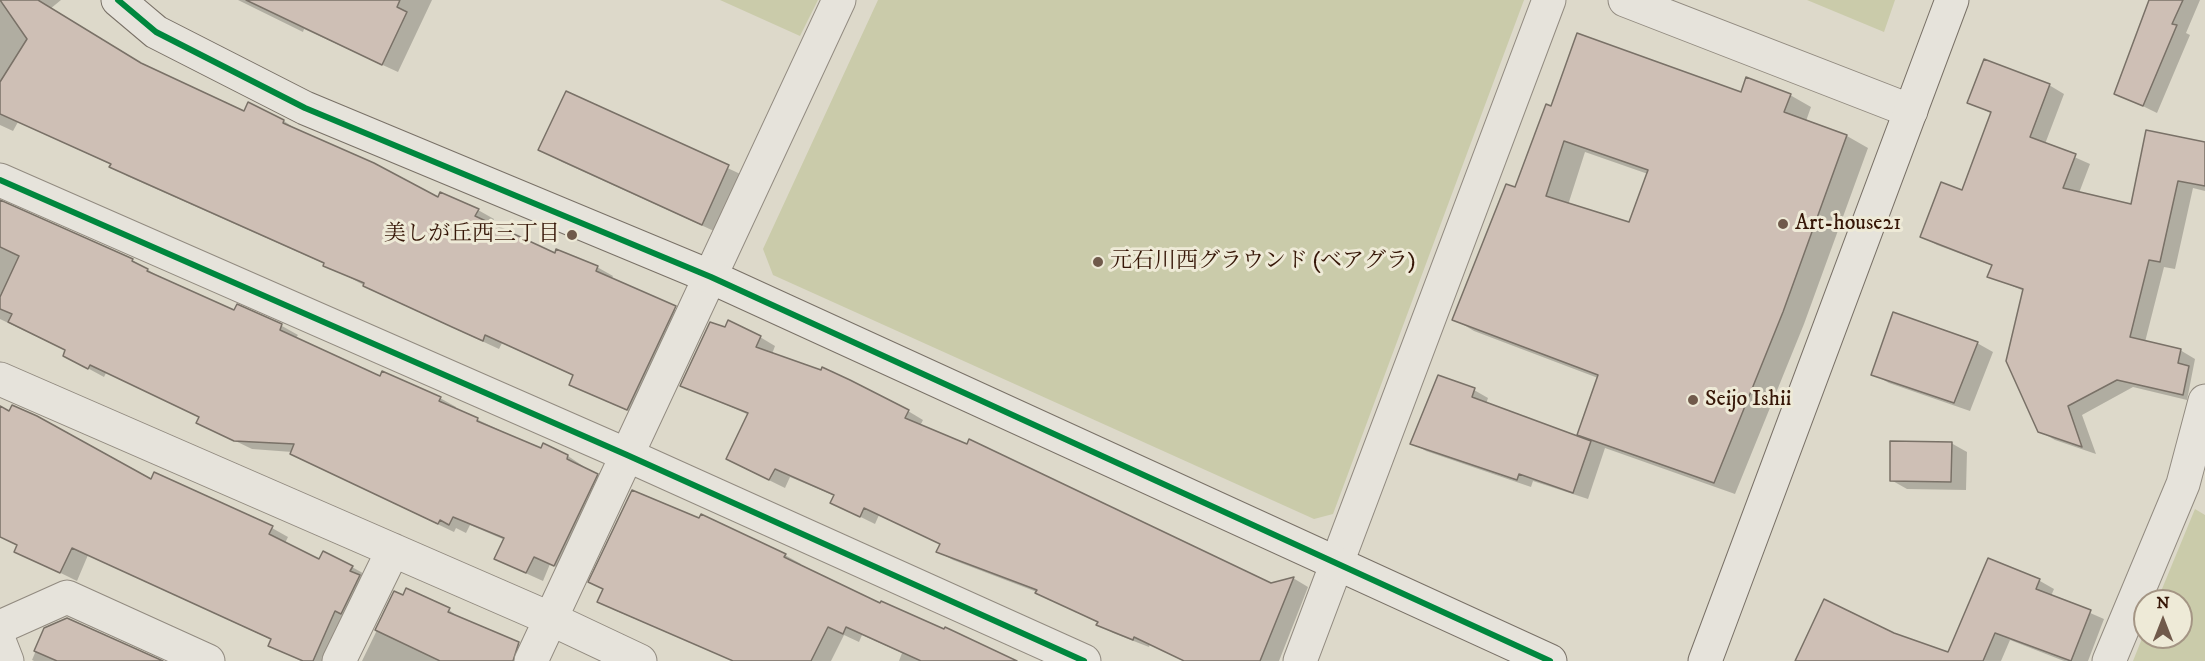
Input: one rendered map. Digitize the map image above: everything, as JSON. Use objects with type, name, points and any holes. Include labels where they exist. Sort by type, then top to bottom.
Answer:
[{"type":"street","points":[[118,0],[156,32],[305,108],[711,276],[1336,565],[1550,661]]},
{"type":"street","points":[[531,661],[838,0]]},
{"type":"street","points":[[1300,661],[1548,0]]},
{"type":"street","points":[[1624,0],[1911,111]]},
{"type":"street","points":[[1705,661],[1952,0]]},
{"type":"street","points":[[0,180],[627,455],[1084,661]]},
{"type":"street","points":[[0,379],[551,619],[640,661]]},
{"type":"street","points":[[2109,661],[2183,484],[2205,401]]},
{"type":"street","points":[[339,661],[393,550]]},
{"type":"street","points":[[0,627],[67,597],[208,661]]},
{"type":"street","points":[[0,643],[7,661]]},
{"type":"green space","points":[[720,0],[818,0],[800,36]]},
{"type":"green space","name":"元石川西グラウンド (ベアグラ)","points":[[878,0],[1524,0],[1333,514],[1314,519],[773,275],[763,249]]},
{"type":"green space","points":[[1807,0],[1895,0],[1884,32]]},
{"type":"green space","points":[[2195,509],[2205,515],[2205,661],[2133,661],[2138,649],[2193,649],[2193,589],[2162,589]]},
{"type":"building","points":[[0,0],[38,0],[141,63],[244,111],[248,102],[284,120],[283,123],[374,163],[438,197],[440,192],[479,209],[475,216],[555,253],[556,249],[598,266],[596,271],[676,306],[627,410],[569,385],[573,375],[485,335],[483,341],[452,327],[363,286],[364,283],[323,266],[324,263],[109,167],[111,164],[0,114],[0,82],[27,39]]},
{"type":"building","points":[[246,0],[400,0],[397,7],[407,12],[382,65]]},
{"type":"building","points":[[2149,0],[2183,0],[2172,24],[2177,25],[2143,106],[2114,94]]},
{"type":"building","points":[[1577,33],[1741,92],[1746,77],[1791,94],[1784,112],[1847,135],[1783,312],[1714,483],[1577,435],[1598,375],[1452,320],[1506,184],[1515,187],[1546,104],[1551,106]],"holes":[[[1564,141],[1648,170],[1629,222],[1546,196]]]},
{"type":"building","points":[[1984,59],[2050,84],[2030,137],[2076,154],[2063,188],[2131,204],[2146,130],[2205,142],[2205,186],[2178,181],[2160,262],[2149,260],[2130,337],[2181,349],[2178,363],[2189,366],[2183,395],[2117,380],[2068,406],[2082,447],[2038,432],[2006,361],[2023,289],[1987,277],[1992,265],[1920,237],[1941,182],[1962,190],[1991,112],[1967,103]]},
{"type":"building","points":[[566,91],[729,165],[702,225],[538,150]]},
{"type":"building","points":[[0,200],[133,259],[132,261],[148,269],[147,271],[234,310],[237,304],[282,324],[280,330],[380,376],[382,371],[441,397],[439,401],[478,418],[477,421],[541,448],[543,443],[568,455],[567,459],[598,474],[554,566],[534,557],[526,573],[494,559],[504,538],[453,517],[449,525],[440,520],[438,524],[290,454],[294,444],[234,441],[196,423],[199,417],[90,365],[88,369],[63,356],[65,350],[8,322],[12,314],[0,309],[0,297],[19,256],[0,247]]},
{"type":"building","points":[[1893,312],[1978,342],[1954,403],[1871,375]]},
{"type":"building","points":[[728,320],[761,336],[756,347],[821,370],[822,367],[850,380],[909,410],[905,418],[967,444],[969,439],[1271,583],[1294,577],[1260,661],[1184,661],[1134,637],[1133,640],[1096,625],[1098,622],[1035,593],[1037,590],[936,552],[940,544],[864,508],[860,517],[830,503],[834,495],[775,469],[769,480],[726,459],[748,413],[680,386],[710,322],[725,327]]},
{"type":"building","points":[[1438,375],[1475,388],[1472,397],[1591,441],[1573,493],[1519,474],[1517,480],[1410,444]]},
{"type":"building","points":[[12,405],[37,416],[151,479],[154,472],[273,526],[269,534],[319,559],[323,551],[353,566],[350,571],[360,575],[341,614],[335,611],[313,661],[303,661],[268,646],[271,639],[72,548],[60,573],[14,552],[17,545],[0,537],[0,406],[9,411]]},
{"type":"building","points":[[1890,441],[1952,442],[1951,482],[1890,481]]},
{"type":"building","points":[[632,490],[699,518],[701,514],[786,554],[784,557],[880,603],[881,601],[944,629],[945,627],[1017,661],[921,661],[846,627],[843,634],[828,627],[811,661],[733,661],[597,602],[603,589],[588,582]]},
{"type":"building","points":[[1988,558],[2040,579],[2036,589],[2091,610],[2071,661],[1995,633],[1983,661],[1795,661],[1824,599],[1894,633],[1948,652]]},
{"type":"building","points":[[406,588],[450,608],[448,612],[519,642],[513,661],[440,661],[375,630],[394,591],[403,595]]},
{"type":"building","points":[[67,618],[163,661],[57,661],[34,651],[44,628]]},
{"type":"cycle path","points":[[118,0],[156,32],[305,108],[711,277],[1550,661]]},
{"type":"cycle path","points":[[0,180],[627,455],[1084,661]]},
{"type":"place","name":"Art-house21","points":[[1783,224]]},
{"type":"place","name":"美しが丘西三丁目","points":[[572,235]]},
{"type":"place","name":"元石川西グラウンド (ベアグラ)","points":[[1098,262]]},
{"type":"place","name":"Seijo Ishii","points":[[1693,400]]}]
